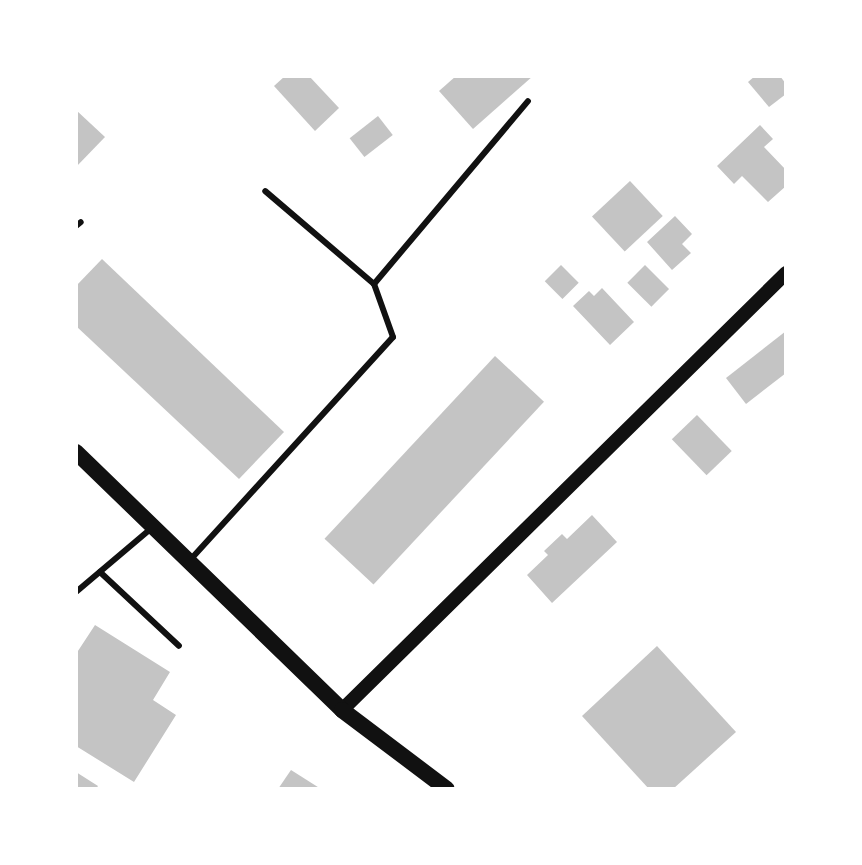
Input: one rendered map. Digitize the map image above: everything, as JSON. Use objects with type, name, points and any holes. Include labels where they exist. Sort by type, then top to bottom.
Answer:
[{"type":"main road","points":[[76,452],[342,710],[447,789]]},
{"type":"street","points":[[342,710],[786,273]]},
{"type":"lane","points":[[374,284],[528,101]]},
{"type":"lane","points":[[188,561],[393,337],[374,284],[265,191]]},
{"type":"lane","points":[[76,592],[153,527]]},
{"type":"lane","points":[[100,572],[179,646]]},
{"type":"building","points":[[285,76],[309,76],[339,108],[315,131],[274,86]]},
{"type":"building","points":[[456,76],[533,76],[473,129],[439,91]]},
{"type":"building","points":[[755,76],[780,76],[786,84],[786,94],[769,107],[748,82]]},
{"type":"building","points":[[76,110],[105,137],[76,167]]},
{"type":"building","points":[[378,116],[393,135],[364,157],[350,138]]},
{"type":"building","points":[[760,125],[773,139],[764,147],[786,170],[786,186],[768,202],[742,176],[734,184],[717,166]]},
{"type":"building","points":[[630,181],[663,216],[625,252],[592,216]]},
{"type":"building","points":[[675,216],[692,234],[682,244],[691,253],[672,270],[647,242]]},
{"type":"building","points":[[102,259],[284,432],[239,479],[76,326],[76,286]]},
{"type":"building","points":[[561,265],[579,283],[562,299],[545,281]]},
{"type":"building","points":[[645,265],[669,289],[651,307],[627,283]]},
{"type":"building","points":[[602,288],[634,322],[610,345],[573,306],[589,291],[594,296]]},
{"type":"building","points":[[786,331],[786,373],[746,404],[726,378]]},
{"type":"building","points":[[495,356],[544,402],[374,585],[325,539]]},
{"type":"building","points":[[697,415],[732,451],[707,475],[672,439]]},
{"type":"building","points":[[592,515],[617,542],[552,603],[527,575],[548,555],[544,551],[562,534],[567,539]]},
{"type":"building","points":[[95,625],[170,672],[153,700],[176,715],[134,782],[76,746],[76,654]]},
{"type":"building","points":[[657,646],[736,732],[673,789],[649,789],[582,716]]},
{"type":"building","points":[[291,770],[321,789],[278,789]]},
{"type":"building","points":[[76,772],[98,786],[96,789],[76,789]]}]
